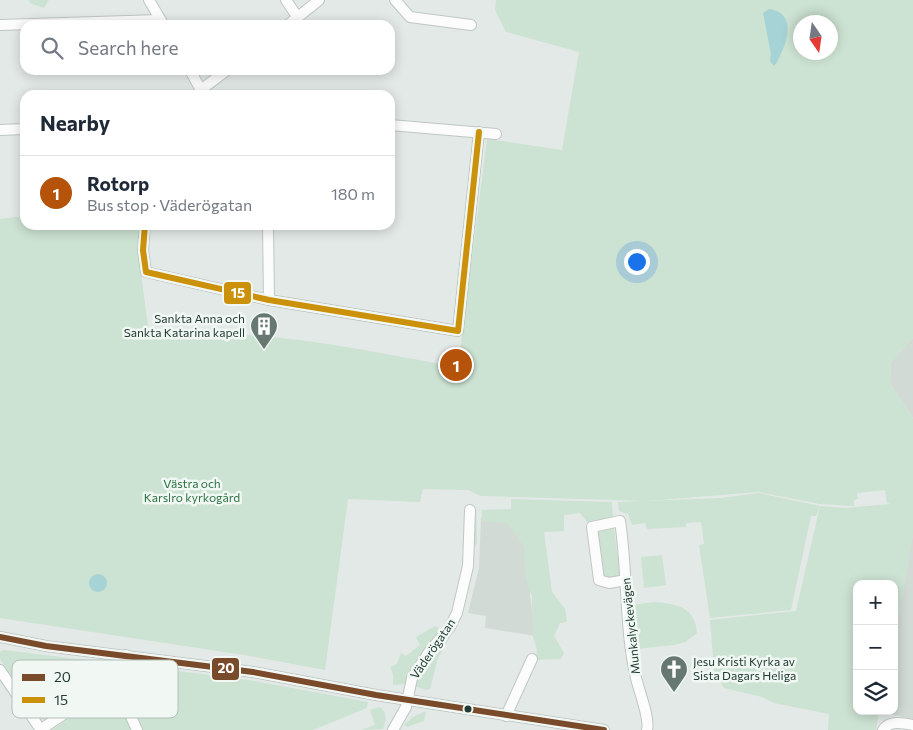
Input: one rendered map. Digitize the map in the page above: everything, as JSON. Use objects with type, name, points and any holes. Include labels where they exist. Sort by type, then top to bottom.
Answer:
[{"type":"street","points":[[148,0],[160,20]]},
{"type":"street","points":[[286,0],[298,18]]},
{"type":"street","points":[[295,20],[318,0]]},
{"type":"street","points":[[395,0],[410,17],[471,25]]},
{"type":"street","points":[[0,25],[20,25]]},
{"type":"street","points":[[193,75],[202,90]]},
{"type":"street","points":[[205,90],[222,75]]},
{"type":"street","points":[[395,125],[496,134]]},
{"type":"street","points":[[0,130],[20,129]]},
{"type":"street","points":[[145,230],[143,250],[146,272],[269,300],[458,331],[479,132]]},
{"type":"street","points":[[268,230],[269,300]]},
{"type":"street","name":"Väderögatan","points":[[393,730],[408,700],[412,678],[429,652],[450,627],[462,599],[468,566],[470,510]]},
{"type":"street","name":"Munkalyckevägen","points":[[626,580],[600,582],[592,527],[620,521],[626,580],[633,660],[647,730]]},
{"type":"street","points":[[0,637],[46,646],[158,660]]},
{"type":"street","points":[[125,660],[126,656]]},
{"type":"street","points":[[506,716],[532,659]]},
{"type":"street","points":[[178,663],[253,672],[408,700],[604,730]]},
{"type":"street","points":[[0,670],[12,688]]},
{"type":"street","points":[[33,718],[41,730],[59,718]]},
{"type":"street","points":[[132,718],[137,730]]},
{"type":"street","points":[[883,730],[886,725],[894,723],[913,725]]},
{"type":"shaded area","points":[[913,338],[913,418],[890,384],[891,362]]},
{"type":"shaded area","points":[[481,518],[506,519],[532,559],[530,595],[536,636],[485,628],[486,616],[468,613],[479,568]]},
{"type":"shaded area","points":[[913,534],[913,719],[894,715],[898,715],[898,619]]},
{"type":"green space","points":[[29,0],[49,0],[44,8],[30,3]]},
{"type":"green space","name":"Västra och Karslro kyrkogård","points":[[496,0],[913,0],[913,338],[891,362],[890,384],[913,418],[913,534],[898,619],[898,580],[853,580],[853,715],[878,715],[876,730],[828,730],[829,714],[774,703],[762,697],[724,688],[714,670],[710,620],[796,611],[820,506],[845,508],[891,504],[887,503],[885,490],[857,493],[858,499],[854,500],[854,506],[820,504],[758,492],[647,501],[481,496],[468,490],[423,489],[420,502],[348,499],[325,670],[244,655],[0,618],[0,219],[20,217],[20,230],[140,230],[138,252],[149,333],[186,337],[247,335],[274,337],[353,348],[458,367],[487,139],[562,150],[579,52],[506,32],[495,10]]},
{"type":"green space","points":[[758,493],[820,506],[816,516],[811,516],[791,610],[710,618],[699,545],[704,544],[701,522],[686,523],[686,527],[647,529],[645,523],[632,525],[628,514],[619,511],[618,502],[721,498]]},
{"type":"green space","points":[[511,499],[612,502],[613,520],[589,524],[580,513],[564,515],[564,531],[544,532],[552,592],[565,609],[567,622],[560,623],[554,636],[564,653],[561,659],[536,660],[537,649],[533,637],[532,596],[525,577],[524,547],[507,523],[482,521],[482,510],[511,509]]},
{"type":"green space","points":[[475,509],[477,543],[475,547]]},
{"type":"green space","points":[[611,526],[614,528],[620,577],[602,580],[595,530]]},
{"type":"green space","points":[[662,555],[666,585],[644,588],[641,557]]},
{"type":"green space","points":[[655,602],[684,608],[693,617],[697,633],[685,642],[674,645],[636,649],[631,605]]},
{"type":"green space","points":[[435,626],[439,628],[440,632],[407,684],[393,685],[393,674],[390,667],[397,664],[401,653],[406,656],[420,645],[416,637]]},
{"type":"green space","points":[[449,635],[451,635],[438,658],[430,689],[426,690],[414,686],[420,672]]},
{"type":"green space","points":[[4,650],[86,660],[12,660],[12,677],[0,659],[0,652]]},
{"type":"green space","points":[[178,671],[248,680],[368,702],[367,708],[313,730],[143,730],[138,718],[178,718]]},
{"type":"green space","points":[[380,707],[386,717],[383,729],[361,730],[375,725],[370,710]]},
{"type":"green space","points":[[426,711],[424,721],[407,727],[404,725],[413,717]]},
{"type":"green space","points":[[70,718],[127,718],[132,730],[52,730]]},
{"type":"water","points":[[769,9],[782,14],[788,30],[785,43],[774,66],[770,61],[771,54],[763,13]]},
{"type":"water","points":[[98,574],[104,577],[107,583],[104,589],[98,592],[92,589],[89,583],[92,577]]},
{"type":"transit line","name":"15","points":[[145,230],[143,250],[146,272],[269,300],[458,331],[479,132]]},
{"type":"transit line","name":"20","points":[[0,637],[46,646],[157,660]]},
{"type":"transit line","name":"20","points":[[178,663],[253,672],[376,695],[604,730]]},
{"type":"place","name":"Sankta Anna och Sankta Katarina kapell","points":[[264,350]]},
{"type":"place","name":"Rotorp","points":[[456,365]]},
{"type":"place","name":"Jesu Kristi Kyrka av Sista Dagars Heliga","points":[[674,693]]}]
